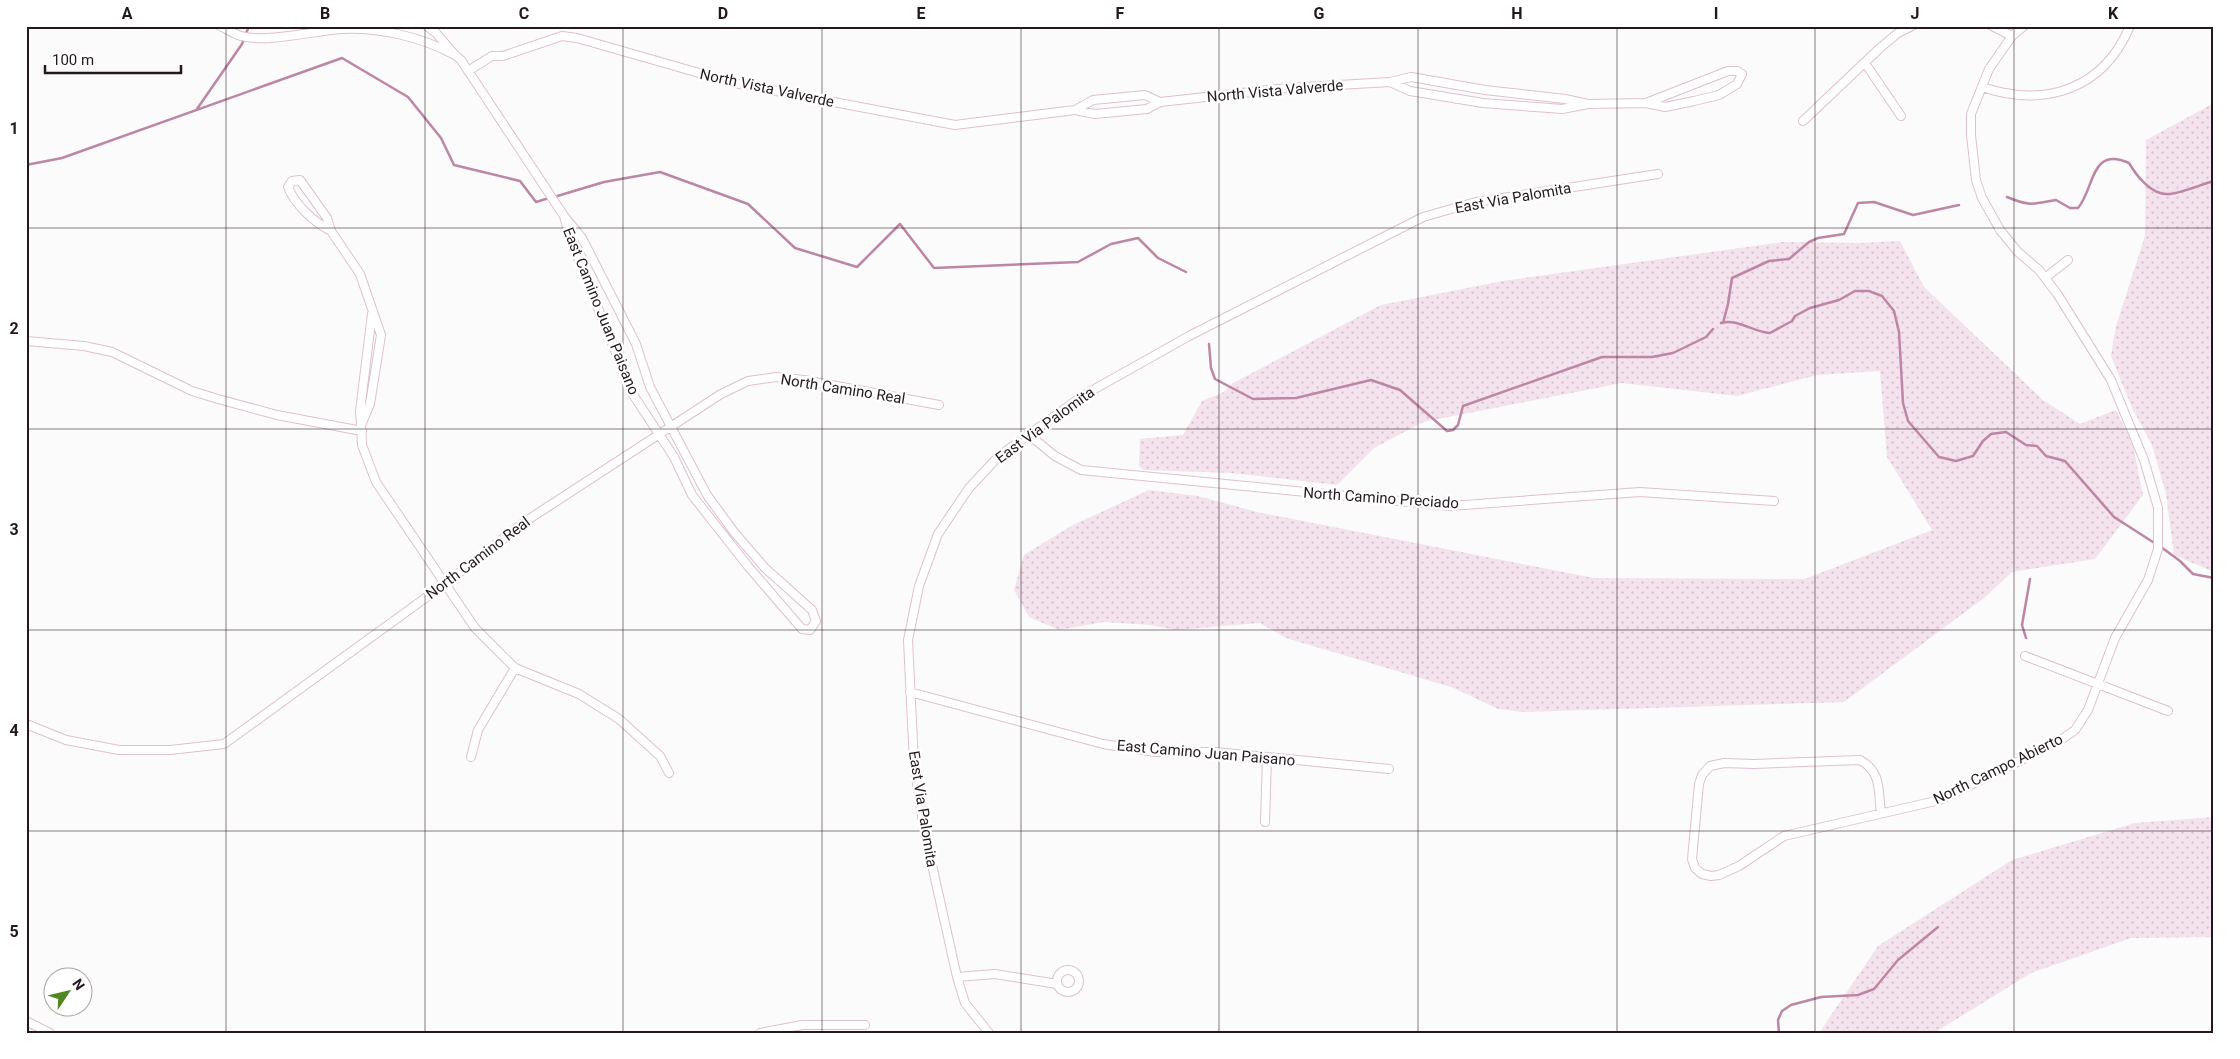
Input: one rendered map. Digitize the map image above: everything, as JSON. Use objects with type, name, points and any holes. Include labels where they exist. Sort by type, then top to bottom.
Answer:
[{"type":"street","name":"East Camino Juan Paisano","points":[[220,26],[241,36],[263,39],[337,28],[370,29],[414,38],[456,55]]},
{"type":"street","name":"East Camino Juan Paisano","points":[[370,29],[379,26]]},
{"type":"street","name":"East Camino Juan Paisano","points":[[427,26],[436,33],[468,71],[564,216],[582,238],[636,344],[650,388],[707,495],[734,532],[766,568],[812,610],[816,621],[810,630],[802,629],[780,605],[692,495],[674,457],[632,393],[570,238],[564,216]]},
{"type":"street","points":[[1803,121],[1898,33],[1912,26]]},
{"type":"street","points":[[1992,26],[2012,36]]},
{"type":"street","name":"North Campo Abierto","points":[[1698,871],[1711,876],[1719,875],[1739,866],[1784,836],[1940,800],[2058,742],[2075,730],[2088,710],[2096,684],[2115,638],[2148,580],[2158,549],[2158,508],[2144,460],[2111,380],[2058,295],[2045,278],[2018,252],[2000,230],[1982,198],[1976,180],[1971,135],[1971,114],[1989,69],[2012,36],[2024,26]]},
{"type":"street","points":[[1982,87],[2001,93],[2023,96],[2069,90],[2080,85],[2109,60],[2122,43],[2130,26]]},
{"type":"street","name":"North Vista Valverde","points":[[468,71],[492,56],[503,56],[562,36],[577,38],[734,83],[955,125],[1075,110],[1095,114],[1130,111],[1147,109],[1160,102],[1288,88],[1390,82],[1411,77],[1485,90],[1565,99],[1588,104]]},
{"type":"street","points":[[1865,63],[1901,116]]},
{"type":"street","name":"North Vista Valverde","points":[[1390,82],[1410,91],[1483,103],[1562,109],[1588,104],[1646,103],[1665,107],[1719,95],[1738,84],[1742,74],[1737,71],[1728,71],[1646,103]]},
{"type":"street","name":"North Vista Valverde","points":[[1075,110],[1092,100],[1145,95],[1160,102]]},
{"type":"street","name":"East Via Palomita","points":[[989,1033],[965,1003],[957,977],[924,829],[914,764],[908,640],[919,586],[938,534],[969,488],[999,456],[1084,395],[1189,336],[1423,216],[1476,202],[1658,174]]},
{"type":"street","points":[[331,231],[320,226],[292,198],[288,187],[292,180],[300,180],[328,218],[331,231],[360,274],[372,314],[360,411],[362,445],[376,482],[475,628],[515,668],[579,694],[600,706],[619,719],[653,749],[665,763],[669,773]]},
{"type":"street","points":[[2045,278],[2068,260]]},
{"type":"street","points":[[26,341],[76,345],[112,352],[192,391],[218,399],[277,415],[362,428]]},
{"type":"street","name":"North Camino Real","points":[[26,724],[66,740],[120,750],[170,750],[224,744],[446,583],[526,521],[731,388],[748,382],[765,378],[804,380],[939,405]]},
{"type":"street","name":"North Camino Preciado","points":[[1028,434],[1055,456],[1081,470],[1345,497],[1450,506],[1640,492],[1774,501]]},
{"type":"street","points":[[2025,656],[2168,711]]},
{"type":"street","points":[[471,757],[478,730],[515,668]]},
{"type":"street","name":"East Camino Juan Paisano","points":[[910,692],[1103,744],[1155,752],[1215,752],[1388,769]]},
{"type":"street","points":[[1264,822],[1267,758]]},
{"type":"street","points":[[1692,878],[1698,871],[1692,858],[1699,784],[1706,764],[1754,764],[1850,759],[1871,762],[1877,777],[1881,814]]},
{"type":"street","points":[[957,977],[995,974],[1057,984]]},
{"type":"street","points":[[26,1021],[50,1033]]},
{"type":"street","points":[[760,1033],[802,1025],[865,1025]]},
{"type":"shaded area","points":[[2214,103],[2214,572],[2174,555],[2166,494],[2152,445],[2132,408],[2111,356],[2116,326],[2145,236],[2146,140]]},
{"type":"shaded area","points":[[1900,241],[1924,287],[2043,400],[2080,424],[2116,410],[2133,445],[2143,495],[2095,559],[2012,572],[1984,598],[1844,702],[1523,712],[1498,709],[1454,688],[1286,638],[1260,623],[1176,630],[1150,625],[1104,622],[1059,630],[1029,617],[1014,590],[1024,555],[1071,526],[1149,490],[1198,496],[1257,512],[1594,578],[1805,579],[1932,530],[1887,457],[1880,371],[1817,375],[1737,396],[1622,383],[1423,422],[1374,448],[1337,485],[1232,473],[1144,470],[1139,466],[1140,439],[1183,435],[1202,401],[1224,392],[1233,383],[1381,305],[1503,281],[1783,242],[1860,243]]},
{"type":"shaded area","points":[[2214,817],[2214,937],[2131,938],[2031,973],[1934,1033],[1819,1033],[1878,946],[2012,860],[2135,823]]},
{"type":"waterway","points":[[197,109],[242,44],[249,26]]},
{"type":"waterway","points":[[26,165],[62,158],[342,58],[408,97],[441,138],[454,165],[520,181],[536,202],[549,198]]},
{"type":"waterway","points":[[2007,197],[2031,204],[2056,200],[2070,208],[2078,208],[2100,164],[2107,160],[2116,159],[2129,163],[2150,188],[2162,193],[2178,192],[2214,181]]},
{"type":"waterway","points":[[554,197],[604,182],[660,172],[748,204],[795,248],[857,267],[900,224],[934,268],[1078,262],[1111,244],[1138,238],[1158,258],[1186,272]]},
{"type":"waterway","points":[[1723,323],[1732,278],[1769,261],[1789,259],[1809,242],[1818,238],[1844,234],[1858,203],[1874,202],[1913,215],[1959,205]]},
{"type":"waterway","points":[[1721,323],[1733,322],[1770,333],[1810,308],[1839,300],[1855,291],[1869,291],[1882,296],[1894,311],[1899,332],[1903,403],[1908,421],[1939,457],[1956,461],[1973,456],[1983,441],[1991,434],[2006,432],[2026,445],[2037,446],[2046,456],[2065,461],[2114,517],[2156,544]]},
{"type":"waterway","points":[[1209,344],[1211,368],[1215,379],[1253,399],[1296,398],[1371,380],[1400,390],[1447,431],[1453,430],[1458,425],[1463,406],[1602,357],[1652,357],[1673,353],[1706,337],[1713,329]]},
{"type":"waterway","points":[[2161,547],[2180,561],[2193,574],[2214,578]]},
{"type":"waterway","points":[[2026,638],[2022,625],[2030,579]]},
{"type":"waterway","points":[[1779,1033],[1778,1020],[1782,1011],[1791,1005],[1821,997],[1858,995],[1874,989],[1898,960],[1938,927]]}]
